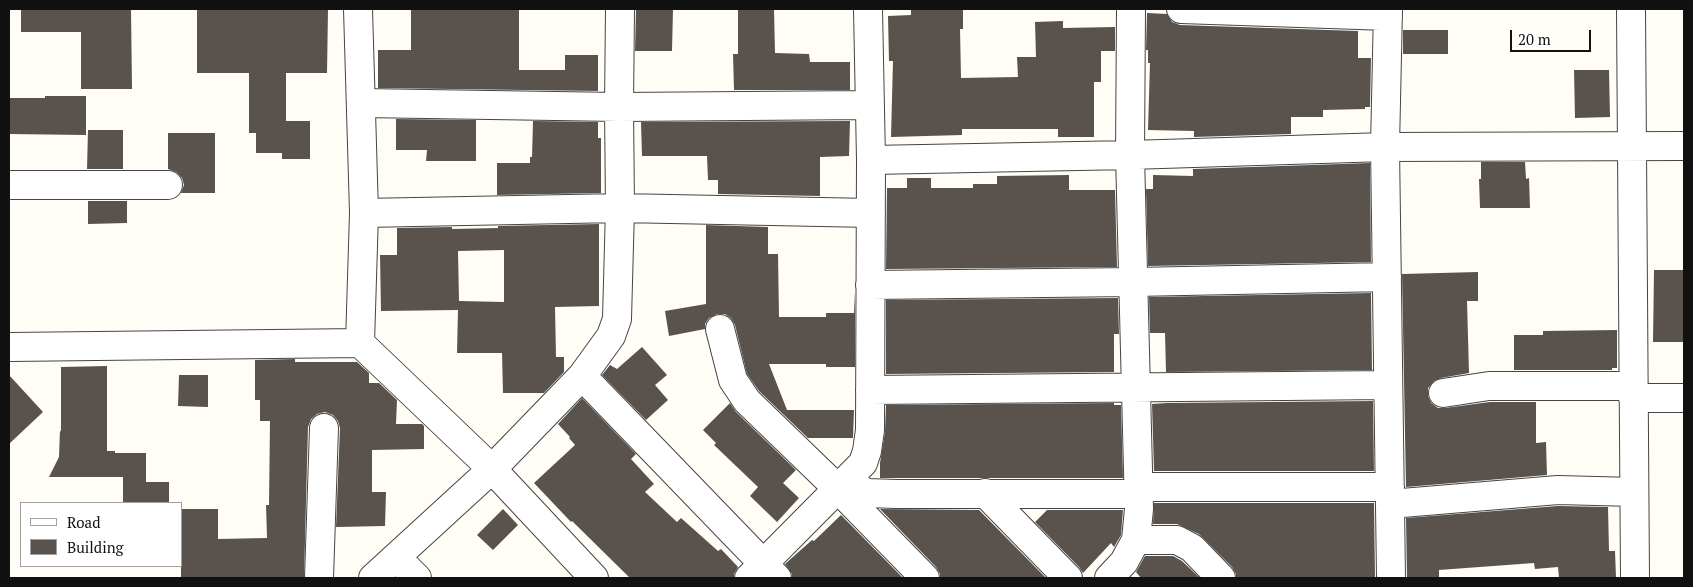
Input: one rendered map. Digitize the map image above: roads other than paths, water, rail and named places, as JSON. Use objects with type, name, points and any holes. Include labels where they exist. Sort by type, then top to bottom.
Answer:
[{"type":"street","points":[[358,9],[364,213],[360,343]]},
{"type":"street","points":[[373,578],[492,470],[582,376],[611,336],[617,319],[620,208],[620,9]]},
{"type":"street","points":[[582,376],[763,574],[841,485],[863,463],[870,430],[871,160],[868,9]]},
{"type":"street","points":[[1109,578],[1124,562],[1136,540],[1139,491],[1130,155],[1130,9]]},
{"type":"street","points":[[1181,9],[1388,12],[1385,147],[1391,578]]},
{"type":"street","points":[[1631,9],[1635,578]]},
{"type":"street","points":[[362,103],[619,107],[870,105]]},
{"type":"street","points":[[871,160],[1130,155],[1385,147],[1684,146]]},
{"type":"street","points":[[9,185],[168,185]]},
{"type":"street","points":[[364,213],[620,208],[871,213]]},
{"type":"street","points":[[870,285],[1387,277]]},
{"type":"street","points":[[720,329],[733,380],[747,401],[841,485],[925,578]]},
{"type":"street","points":[[9,347],[360,343],[492,470],[594,578]]},
{"type":"street","points":[[870,390],[1388,385]]},
{"type":"street","points":[[1443,393],[1489,386],[1633,392],[1684,398]]},
{"type":"street","points":[[319,578],[324,428]]},
{"type":"street","points":[[841,485],[866,493],[1139,491],[1390,496],[1558,490],[1634,492]]},
{"type":"street","points":[[985,493],[1068,578]]},
{"type":"street","points":[[1136,540],[1177,540],[1192,548],[1220,578]]},
{"type":"street","points":[[397,558],[416,578]]}]
